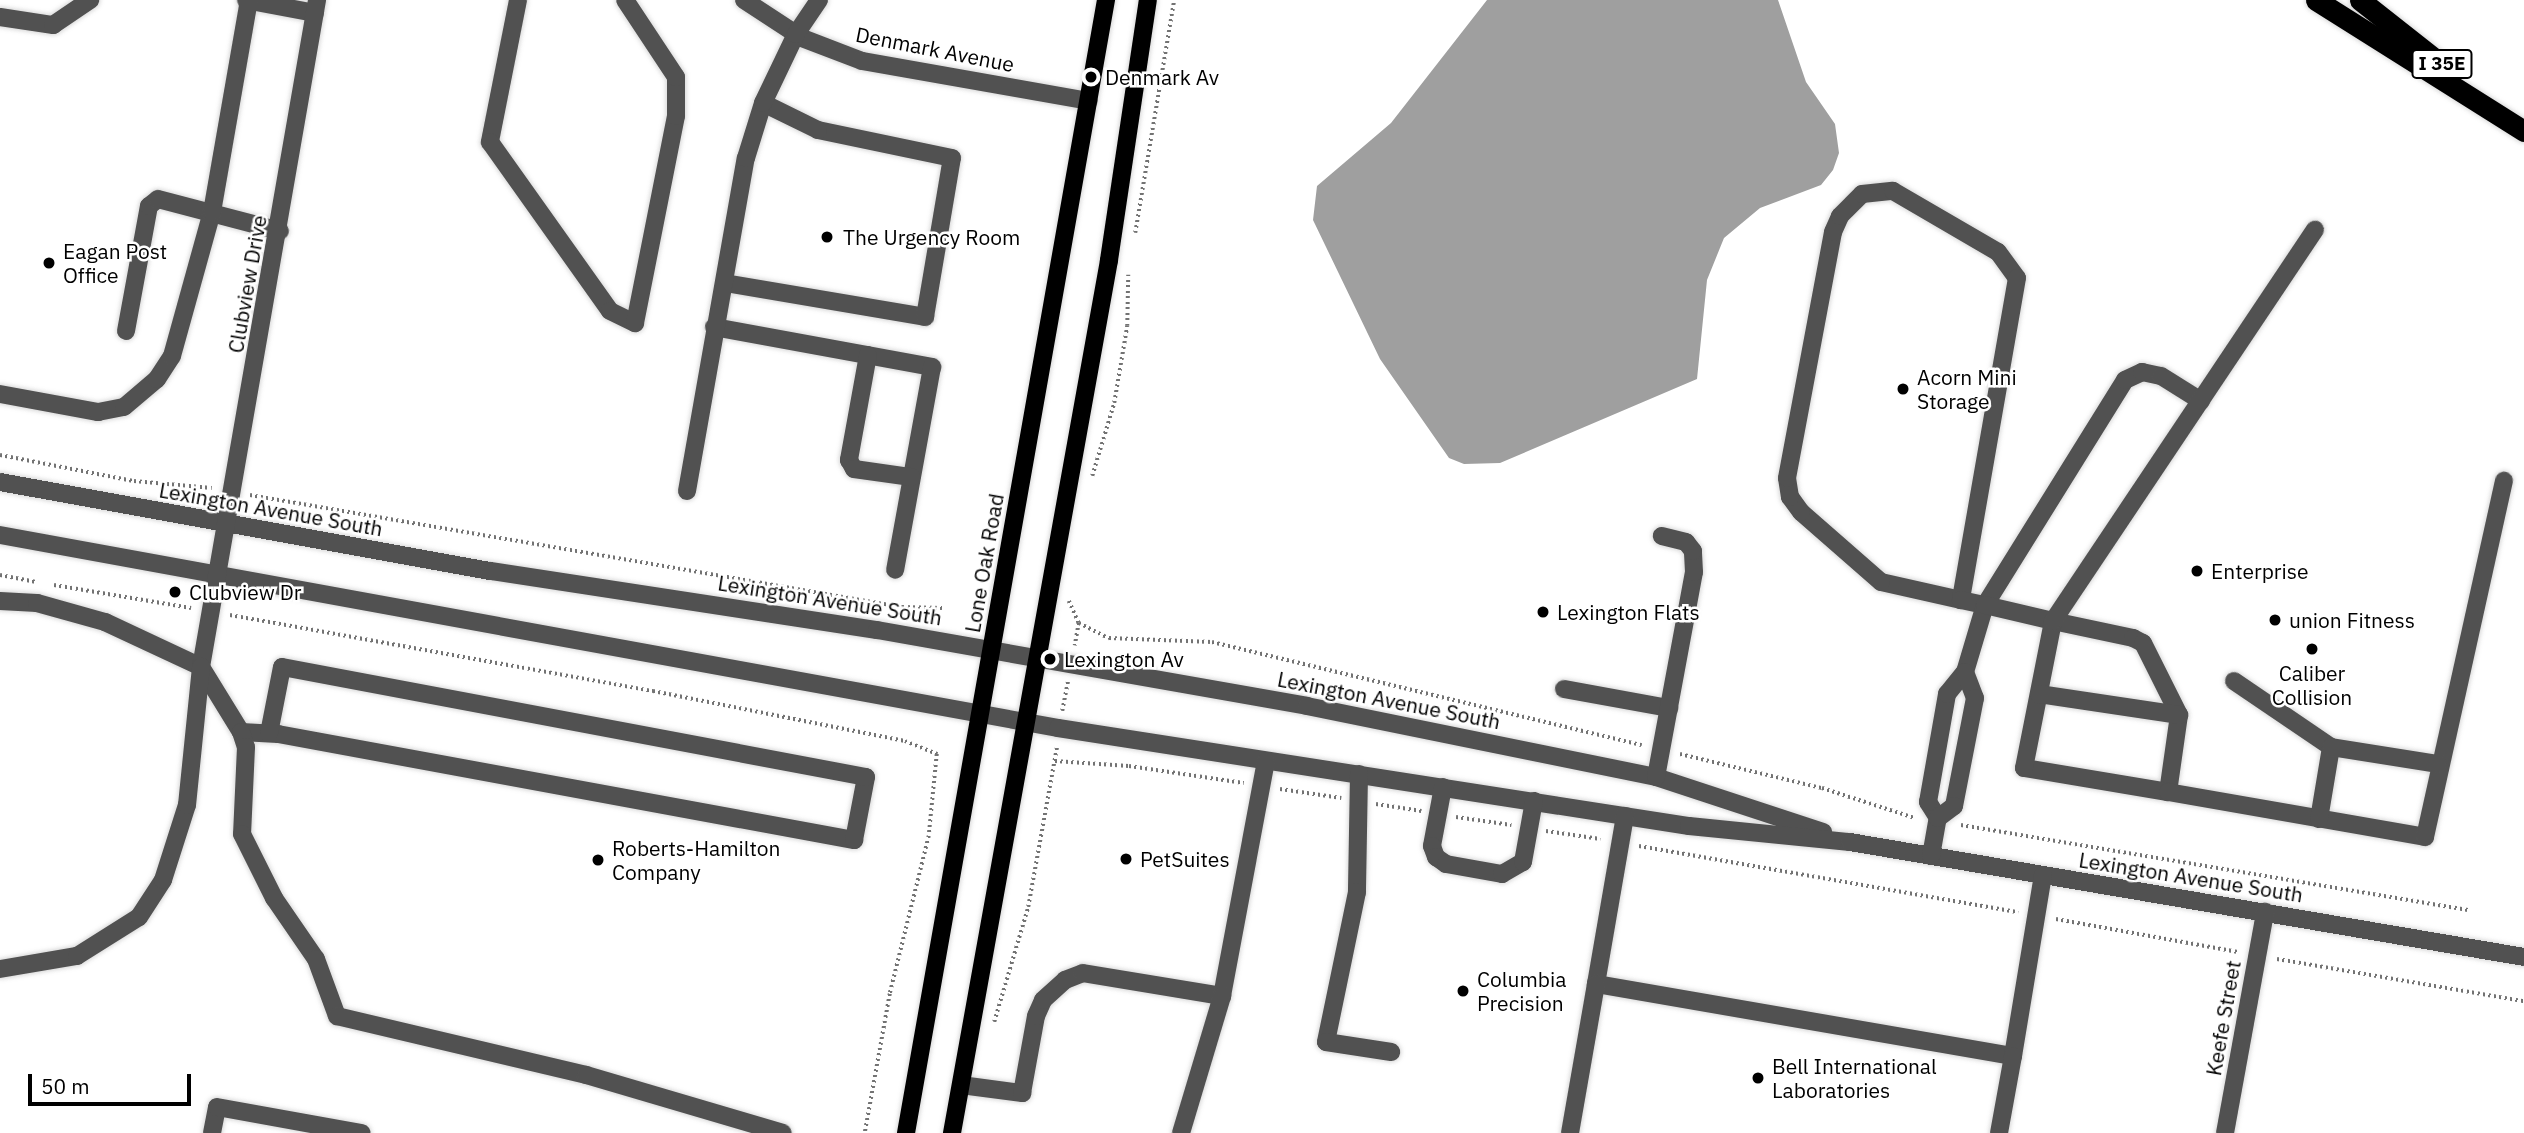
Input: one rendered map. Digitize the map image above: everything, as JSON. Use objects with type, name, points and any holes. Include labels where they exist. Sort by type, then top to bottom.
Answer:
[{"type":"highway","points":[[2316,0],[2524,130]]},
{"type":"highway","name":"I 35E","points":[[2360,0],[2524,130]]},
{"type":"main road","name":"Lone Oak Road","points":[[906,1133],[1106,0]]},
{"type":"main road","points":[[952,1133],[1108,260],[1149,0]]},
{"type":"street","points":[[0,18],[53,26],[90,0]]},
{"type":"street","points":[[0,394],[98,412],[124,407],[157,379],[181,336],[212,212],[248,0],[316,6]]},
{"type":"street","points":[[518,0],[490,142],[610,311],[635,323],[676,116],[676,76],[625,0]]},
{"type":"street","name":"Denmark Avenue","points":[[744,0],[796,34],[862,61],[1089,101]]},
{"type":"street","points":[[687,491],[746,158],[763,103],[796,34],[820,0]]},
{"type":"street","name":"Clubview Drive","points":[[0,969],[77,956],[139,917],[163,880],[187,805],[201,667],[280,231],[316,6]]},
{"type":"street","points":[[725,283],[925,317],[952,158],[818,130],[763,103]]},
{"type":"street","points":[[1961,600],[2017,278],[1998,252],[1893,191],[1877,190],[1861,194],[1850,204],[1833,232],[1787,478],[1790,497],[1801,512],[1881,582],[2143,643],[2179,715],[2168,792]]},
{"type":"street","points":[[126,331],[149,206],[158,199],[280,231]]},
{"type":"street","points":[[2315,229],[2053,621],[2024,768],[2425,837],[2438,764],[2504,481]]},
{"type":"street","points":[[714,327],[932,367],[895,570]]},
{"type":"street","points":[[868,355],[849,460],[854,469],[911,477]]},
{"type":"street","points":[[1938,820],[1928,802],[1947,694],[1965,672],[1985,605],[2125,380],[2141,372],[2161,376],[2201,401]]},
{"type":"street","name":"Lexington Avenue South","points":[[0,482],[491,571],[1072,663],[1656,777],[1850,842]]},
{"type":"street","name":"Lexington Avenue South","points":[[0,535],[1058,728],[1625,816],[1850,842],[2524,957]]},
{"type":"street","points":[[1656,777],[1694,572],[1693,551],[1686,542],[1662,536]]},
{"type":"street","points":[[0,601],[37,603],[105,622],[201,667],[241,732],[246,747],[242,834],[274,898],[316,959],[337,1016],[586,1075],[783,1133]]},
{"type":"street","points":[[241,732],[269,733],[854,840],[866,777],[282,667],[269,733]]},
{"type":"street","points":[[1931,856],[1938,820],[1954,806],[1975,698],[1965,672]]},
{"type":"street","points":[[2234,681],[2331,747],[2438,764]]},
{"type":"street","points":[[1564,690],[1669,708]]},
{"type":"street","points":[[2039,694],[2179,715]]},
{"type":"street","points":[[2319,819],[2331,747]]},
{"type":"street","points":[[1181,1133],[1222,996],[1266,762]]},
{"type":"street","points":[[1359,774],[1357,891],[1326,1042],[1391,1052]]},
{"type":"street","points":[[1443,787],[1432,846],[1436,857],[1446,864],[1502,874],[1523,863],[1534,801]]},
{"type":"street","points":[[1570,1133],[1625,816]]},
{"type":"street","points":[[1999,1133],[2043,875]]},
{"type":"street","name":"Keefe Street","points":[[2225,1133],[2265,912]]},
{"type":"street","points":[[961,1084],[1022,1093],[1036,1016],[1043,1000],[1065,980],[1083,973],[1222,996]]},
{"type":"street","points":[[1596,984],[2012,1056]]},
{"type":"street","points":[[212,1133],[217,1107],[362,1133]]},
{"type":"path","points":[[1133,246],[1174,0]]},
{"type":"path","points":[[1090,488],[1114,402],[1127,326],[1128,273]]},
{"type":"path","points":[[0,455],[134,481],[183,482],[232,493],[902,607],[942,608]]},
{"type":"path","points":[[0,575],[653,691],[905,741],[937,754],[936,798],[922,871],[890,994],[865,1133]]},
{"type":"path","points":[[993,1027],[1028,907],[1055,761],[1058,728],[1079,623],[1069,598],[1070,588]]},
{"type":"path","points":[[1079,623],[1109,639],[1212,642],[1822,788],[1890,813],[2468,910]]},
{"type":"path","points":[[1055,761],[1129,766],[1621,842],[2524,1001]]},
{"type":"shaded area","points":[[1487,0],[1778,0],[1806,82],[1835,124],[1839,153],[1833,170],[1821,185],[1760,208],[1724,238],[1707,280],[1697,379],[1500,463],[1464,464],[1449,458],[1380,359],[1313,220],[1317,186],[1391,123]]},
{"type":"place","name":"Denmark Av","points":[[1091,77]]},
{"type":"place","name":"The Urgency Room","points":[[827,237]]},
{"type":"place","name":"Eagan Post Office","points":[[49,263]]},
{"type":"place","name":"Acorn Mini Storage","points":[[1903,389]]},
{"type":"place","name":"Enterprise","points":[[2197,571]]},
{"type":"place","name":"Clubview Dr","points":[[175,592]]},
{"type":"place","name":"Lexington Flats","points":[[1543,612]]},
{"type":"place","name":"union Fitness","points":[[2275,620]]},
{"type":"place","name":"Caliber Collision","points":[[2312,649]]},
{"type":"place","name":"Lexington Av","points":[[1050,659]]},
{"type":"place","name":"PetSuites","points":[[1126,859]]},
{"type":"place","name":"Roberts-Hamilton Company","points":[[598,860]]},
{"type":"place","name":"Columbia Precision","points":[[1463,991]]},
{"type":"place","name":"Bell International Laboratories","points":[[1758,1078]]}]
